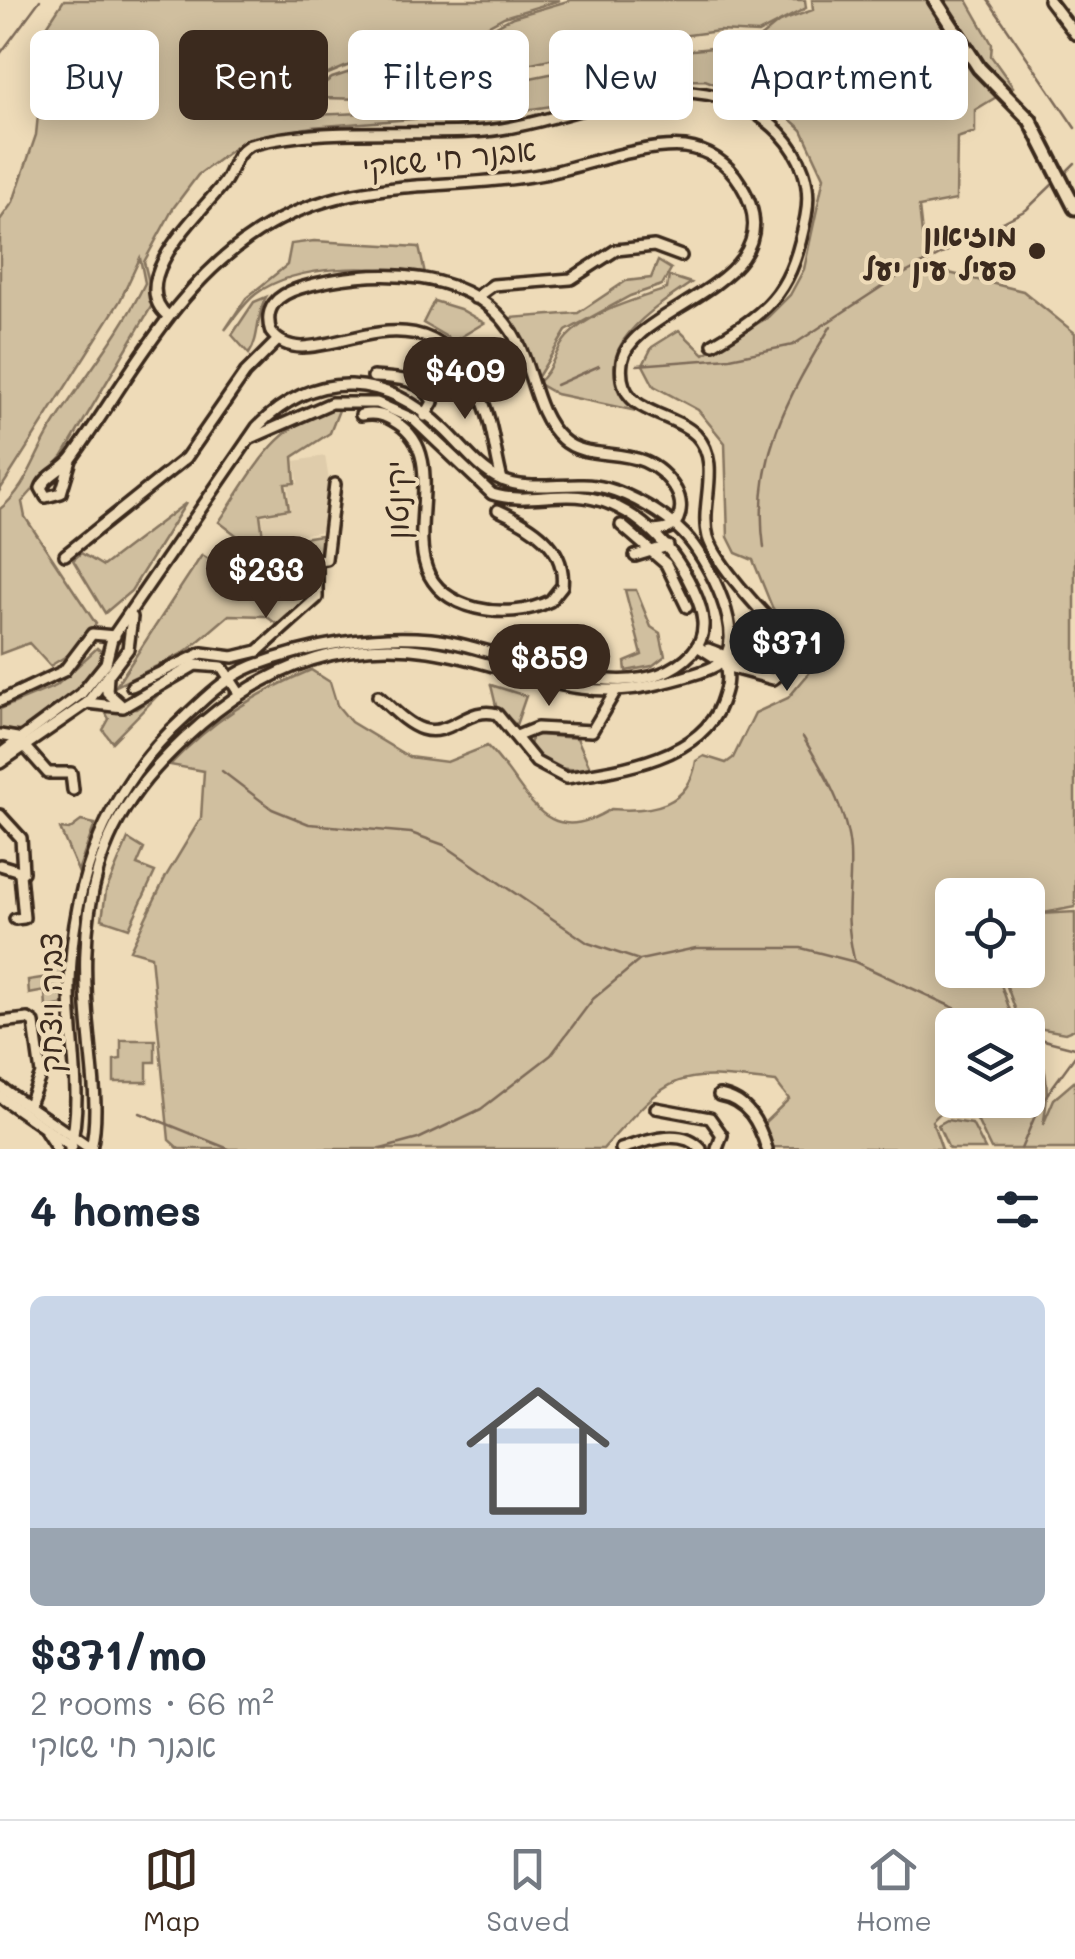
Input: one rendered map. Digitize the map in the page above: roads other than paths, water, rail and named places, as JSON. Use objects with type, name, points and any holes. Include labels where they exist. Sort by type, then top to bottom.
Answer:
[{"type":"main road","points":[[935,0],[979,68],[1030,120],[1075,208]]},
{"type":"street","points":[[1049,0],[1075,34]]},
{"type":"street","points":[[168,316],[160,309],[156,295],[170,249],[189,220],[222,185],[237,155],[250,145],[526,126],[638,94],[681,89],[725,98],[768,123],[791,146],[808,184],[806,218],[788,282],[760,316],[713,344]]},
{"type":"street","name":"אבנר חי שאקי","points":[[57,480],[168,316],[233,250],[280,219],[323,200],[398,184],[541,174],[687,147],[714,157],[739,180],[749,206],[750,239],[726,276],[634,338],[624,355],[626,392],[642,408],[698,438],[708,460],[709,542],[787,645],[782,667]]},
{"type":"street","points":[[475,298],[493,286],[571,278],[616,250],[654,246],[681,256]]},
{"type":"street","points":[[499,496],[490,419],[458,360],[416,332],[386,330],[302,348],[278,340],[268,315],[281,296],[360,275],[394,274],[475,298],[510,329],[546,418],[560,438],[575,447],[639,458],[673,487],[676,505],[652,549]]},
{"type":"street","points":[[65,556],[186,458],[245,373],[278,340]]},
{"type":"street","points":[[373,377],[404,380],[423,388],[433,402],[427,414]]},
{"type":"street","points":[[0,763],[81,694],[106,663],[116,636],[243,443],[279,408],[329,386],[357,384],[394,391],[427,414],[500,479],[600,486],[626,495],[663,529],[686,535]]},
{"type":"street","points":[[243,443],[316,409],[343,401],[388,406],[418,423],[477,484],[499,496],[592,498],[686,535],[731,624],[732,645],[724,661],[727,683],[716,716],[700,736],[673,751],[614,768],[560,777],[536,762],[517,736],[491,712],[473,714],[440,730],[421,729],[378,696]]},
{"type":"street","points":[[361,415],[382,414],[410,432]]},
{"type":"street","name":"יקינטון","points":[[427,414],[410,432],[420,445],[425,466],[420,509],[422,554],[428,574],[441,590],[463,604],[503,612],[544,604],[560,592],[563,573],[550,548],[528,522],[498,510],[499,496]]},
{"type":"street","points":[[490,419],[500,479]]},
{"type":"street","points":[[476,460],[487,458],[493,449]]},
{"type":"street","points":[[0,754],[23,744],[87,703],[99,700],[118,707],[133,702],[202,653],[249,655],[274,640],[313,604],[318,592],[317,560],[326,560],[335,484]]},
{"type":"street","points":[[621,524],[652,549],[674,576],[688,606]]},
{"type":"street","points":[[663,529],[702,611],[697,646],[724,661],[744,672],[778,678],[782,667],[768,662],[724,661]]},
{"type":"street","points":[[635,556],[668,546]]},
{"type":"street","points":[[87,703],[123,654],[132,614]]},
{"type":"street","points":[[766,676],[768,662],[780,646],[774,625]]},
{"type":"street","points":[[0,700],[64,672],[86,642],[99,632],[128,643]]},
{"type":"street","name":"צביה ויצחק","points":[[72,1145],[72,950],[89,860],[116,800],[144,757],[229,679],[271,660],[373,638],[458,643],[599,680],[660,671],[683,660],[697,646]]},
{"type":"street","points":[[86,642],[98,639],[123,654]]},
{"type":"street","name":"צביה ויצחק","points":[[91,1149],[96,1107],[84,959],[88,911],[100,864],[117,822],[144,779],[240,693],[289,667],[390,649],[432,651],[550,684],[596,692],[661,683],[724,661]]},
{"type":"street","points":[[132,686],[180,667],[208,664],[220,666],[240,693]]},
{"type":"street","points":[[727,683],[744,672]]},
{"type":"street","points":[[108,676],[111,700],[133,702]]},
{"type":"street","points":[[596,692],[604,705]]},
{"type":"street","points":[[517,736],[538,728],[592,731],[615,692]]},
{"type":"street","points":[[0,735],[9,734],[23,744],[48,773],[72,773],[73,790]]},
{"type":"street","points":[[0,814],[20,838],[24,918],[15,918]]},
{"type":"street","points":[[0,865],[20,874]]},
{"type":"street","points":[[0,1022],[28,1019],[34,1023],[41,1074],[30,1104]]},
{"type":"street","points":[[0,1087],[30,1104],[72,1145]]},
{"type":"street","points":[[719,1095],[730,1097],[751,1113],[767,1149]]},
{"type":"street","points":[[0,1097],[72,1145],[91,1149]]},
{"type":"street","points":[[656,1108],[710,1118],[722,1135],[718,1149]]},
{"type":"street","points":[[42,1126],[57,1149]]},
{"type":"street","points":[[621,1149],[676,1137],[688,1138],[701,1149]]},
{"type":"waterway","points":[[0,54],[40,0]]},
{"type":"waterway","points":[[988,0],[1075,128]]},
{"type":"waterway","points":[[1065,173],[1075,163]]},
{"type":"waterway","points":[[637,365],[730,358],[793,345],[892,280],[1026,210],[1055,182]]},
{"type":"waterway","points":[[764,548],[763,486],[776,431],[831,326]]},
{"type":"waterway","points":[[556,385],[599,366]]},
{"type":"waterway","points":[[803,737],[845,821],[850,851],[849,928],[854,959]]},
{"type":"waterway","points":[[222,771],[272,809],[309,824],[411,833],[444,845],[588,943],[639,960]]},
{"type":"waterway","points":[[381,1149],[418,1139],[481,1109],[551,1055],[593,999],[640,960],[696,948],[801,948],[855,962],[954,1008]]},
{"type":"waterway","points":[[1045,1040],[1075,1048]]},
{"type":"waterway","points":[[1021,1149],[1040,1104],[1075,1056]]},
{"type":"waterway","points":[[140,1113],[229,1149]]},
{"type":"place","name":"מוזיאון פעיל עין יעל","points":[[1037,251]]}]
